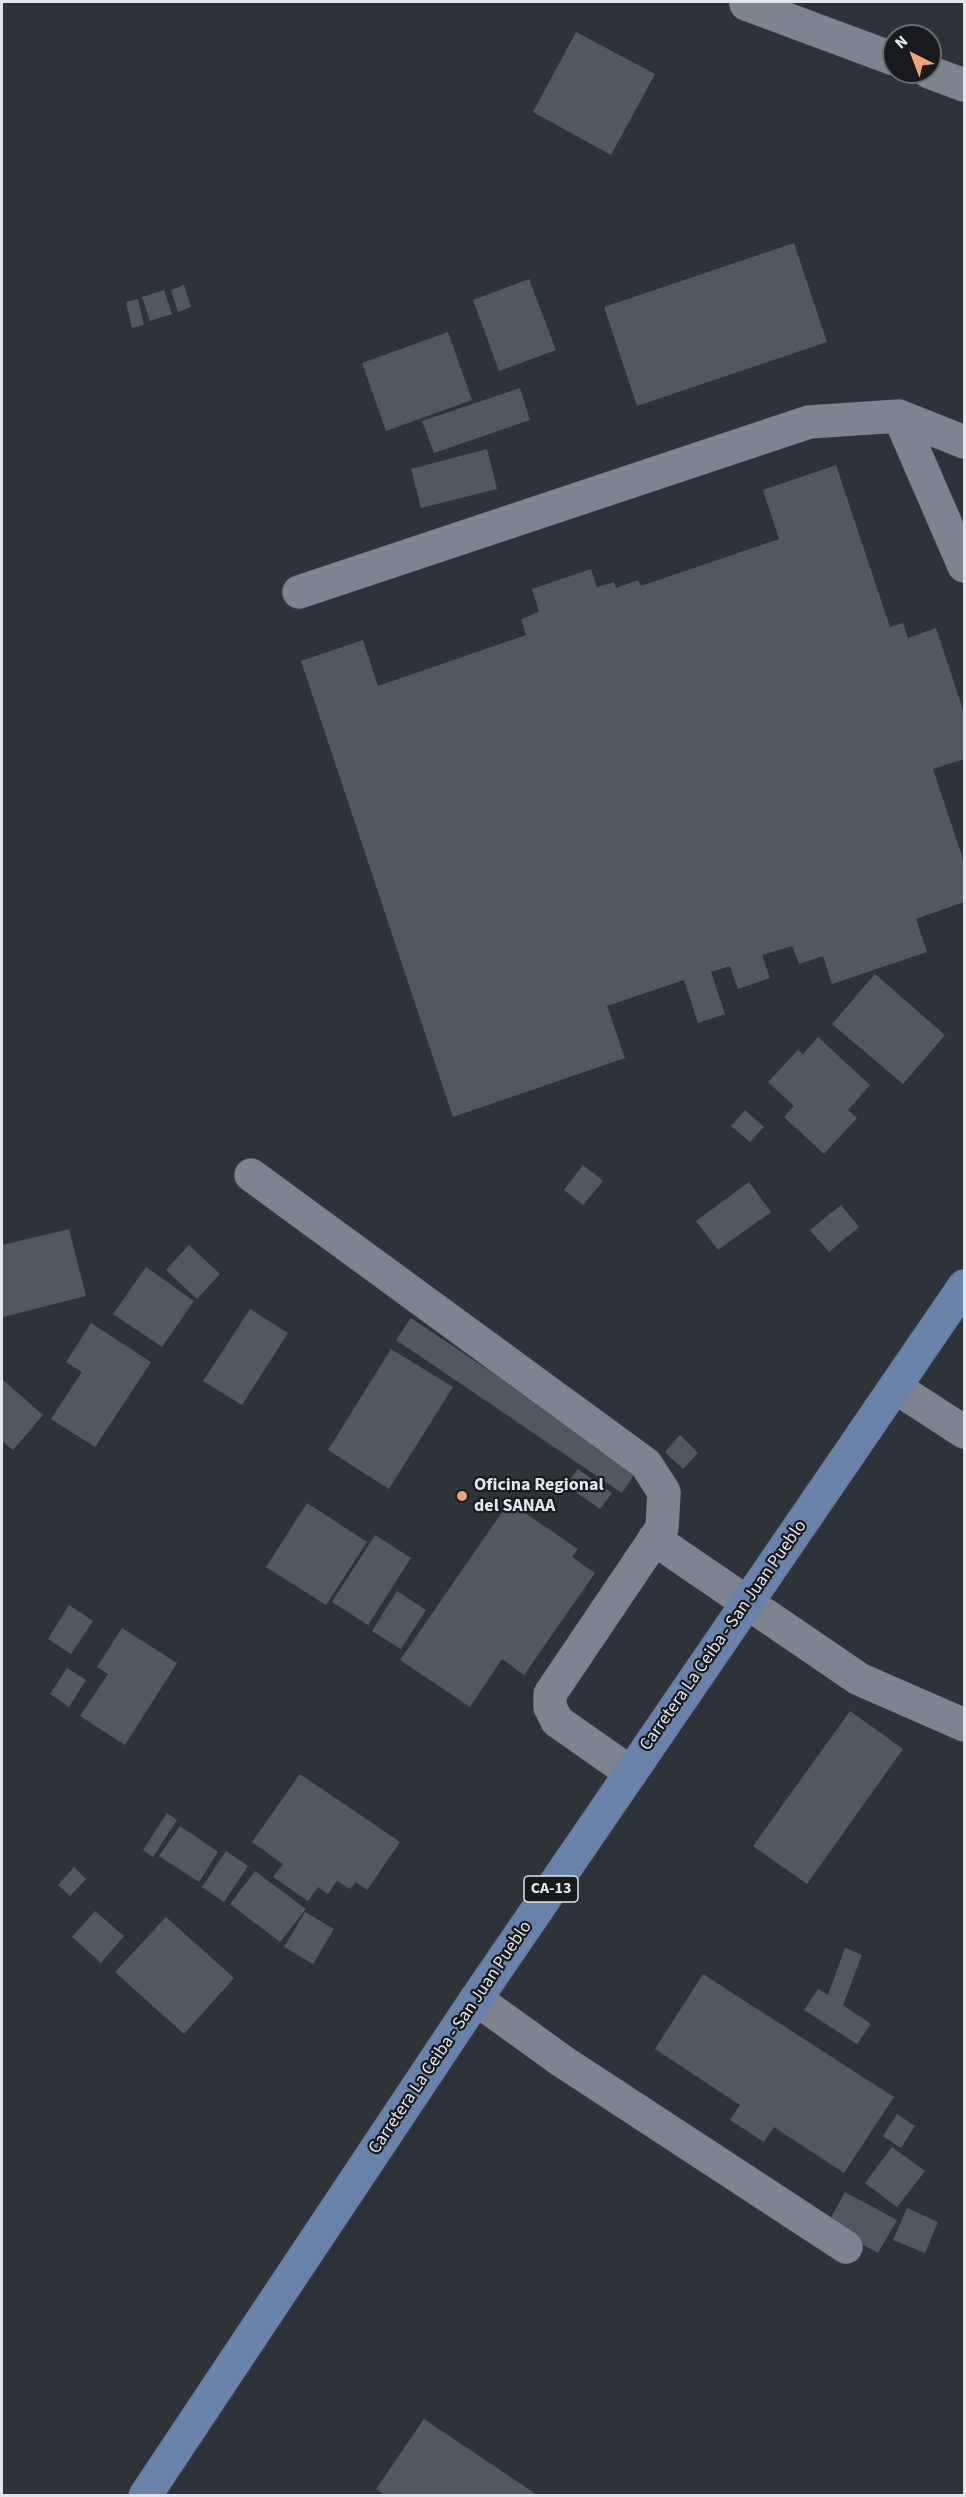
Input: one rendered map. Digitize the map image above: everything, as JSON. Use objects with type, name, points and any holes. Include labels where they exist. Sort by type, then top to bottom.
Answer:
[{"type":"main road","name":"Carretera La Ceiba - San Juan Pueblo","points":[[145,2496],[476,2000],[964,1286]]},
{"type":"lane","points":[[746,4],[882,55]]},
{"type":"lane","points":[[942,77],[964,85]]},
{"type":"lane","points":[[299,592],[809,422],[899,416],[964,442]]},
{"type":"lane","points":[[899,416],[964,566]]},
{"type":"lane","points":[[252,1175],[646,1464],[663,1492],[662,1528],[550,1694],[550,1707],[557,1721],[631,1773]]},
{"type":"lane","points":[[895,1387],[964,1432]]},
{"type":"lane","points":[[654,1539],[859,1679],[961,1716]]},
{"type":"lane","points":[[476,2000],[562,2061],[846,2247]]},
{"type":"building","points":[[576,32],[655,74],[611,155],[533,112]]},
{"type":"building","points":[[794,243],[827,342],[637,406],[604,307]]},
{"type":"building","points":[[529,279],[556,350],[499,371],[473,300]]},
{"type":"building","points":[[184,285],[191,307],[178,312],[171,290]]},
{"type":"building","points":[[164,290],[172,314],[150,321],[142,297]]},
{"type":"building","points":[[138,299],[144,325],[132,328],[126,302]]},
{"type":"building","points":[[448,332],[472,400],[386,431],[362,363]]},
{"type":"building","points":[[520,388],[530,420],[434,453],[422,421]]},
{"type":"building","points":[[487,449],[497,489],[421,508],[411,469]]},
{"type":"building","points":[[836,465],[890,627],[903,623],[908,638],[936,628],[964,713],[964,759],[933,769],[964,862],[964,902],[916,919],[927,952],[832,984],[823,956],[799,964],[792,946],[762,955],[770,978],[738,989],[730,966],[711,972],[725,1014],[698,1023],[684,980],[607,1006],[625,1058],[453,1117],[301,661],[363,640],[378,686],[526,635],[521,619],[539,612],[532,589],[591,569],[597,587],[614,582],[616,588],[638,580],[641,586],[779,539],[763,490]]},
{"type":"building","points":[[875,974],[945,1035],[903,1084],[832,1024]]},
{"type":"building","points":[[818,1037],[870,1085],[848,1110],[857,1118],[824,1154],[784,1117],[794,1106],[768,1082],[798,1050],[803,1054]]},
{"type":"building","points":[[745,1110],[764,1127],[750,1142],[731,1126]]},
{"type":"building","points":[[583,1165],[603,1181],[583,1205],[564,1190]]},
{"type":"building","points":[[749,1182],[771,1212],[718,1250],[696,1221]]},
{"type":"building","points":[[841,1205],[859,1227],[829,1252],[810,1230]]},
{"type":"building","points":[[69,1229],[86,1296],[3,1317],[2,1245]]},
{"type":"building","points":[[189,1245],[220,1274],[197,1299],[166,1270]]},
{"type":"building","points":[[146,1267],[194,1301],[162,1347],[113,1314]]},
{"type":"building","points":[[250,1309],[288,1333],[242,1405],[203,1381]]},
{"type":"building","points":[[411,1318],[637,1470],[622,1493],[396,1340]]},
{"type":"building","points":[[91,1323],[151,1362],[95,1447],[51,1419],[82,1372],[66,1362]]},
{"type":"building","points":[[391,1349],[453,1387],[389,1489],[328,1450]]},
{"type":"building","points":[[2,1379],[43,1415],[13,1450],[2,1441]]},
{"type":"building","points":[[680,1435],[698,1453],[683,1469],[665,1452]]},
{"type":"building","points":[[578,1469],[612,1493],[600,1509],[566,1485]]},
{"type":"building","points":[[509,1502],[578,1549],[572,1557],[595,1573],[524,1675],[502,1659],[470,1707],[400,1660]]},
{"type":"building","points":[[307,1503],[367,1542],[326,1605],[266,1567]]},
{"type":"building","points":[[375,1535],[411,1558],[368,1625],[332,1602]]},
{"type":"building","points":[[397,1591],[426,1610],[401,1649],[372,1631]]},
{"type":"building","points":[[69,1605],[93,1621],[71,1654],[48,1639]]},
{"type":"building","points":[[122,1628],[177,1663],[125,1745],[80,1716],[108,1674],[97,1667]]},
{"type":"building","points":[[67,1668],[86,1680],[69,1707],[50,1694]]},
{"type":"building","points":[[850,1711],[903,1749],[807,1884],[753,1846]]},
{"type":"building","points":[[300,1774],[400,1842],[367,1890],[356,1882],[350,1889],[337,1881],[328,1894],[318,1887],[308,1901],[273,1877],[283,1864],[252,1842]]},
{"type":"building","points":[[167,1813],[177,1820],[153,1857],[143,1850]]},
{"type":"building","points":[[180,1826],[218,1852],[199,1882],[159,1856]]},
{"type":"building","points":[[226,1851],[248,1866],[224,1902],[202,1887]]},
{"type":"building","points":[[74,1867],[86,1879],[70,1896],[58,1885]]},
{"type":"building","points":[[255,1871],[306,1909],[280,1942],[230,1904]]},
{"type":"building","points":[[95,1911],[124,1936],[101,1963],[72,1937]]},
{"type":"building","points":[[305,1912],[334,1929],[313,1964],[284,1947]]},
{"type":"building","points":[[166,1917],[234,1978],[184,2034],[115,1972]]},
{"type":"building","points":[[845,1948],[862,1955],[843,2005],[871,2024],[857,2044],[804,2010],[818,1989],[828,1995]]},
{"type":"building","points":[[703,1974],[894,2097],[844,2173],[774,2127],[764,2142],[730,2120],[740,2105],[655,2049]]},
{"type":"building","points":[[897,2114],[915,2126],[901,2148],[883,2136]]},
{"type":"building","points":[[892,2147],[925,2171],[897,2207],[865,2183]]},
{"type":"building","points":[[845,2192],[897,2220],[878,2253],[827,2225]]},
{"type":"building","points":[[907,2208],[938,2222],[925,2253],[893,2240]]},
{"type":"building","points":[[424,2419],[539,2496],[386,2496],[376,2489]]},
{"type":"place","name":"Oficina Regional del SANAA","points":[[462,1496]]}]
